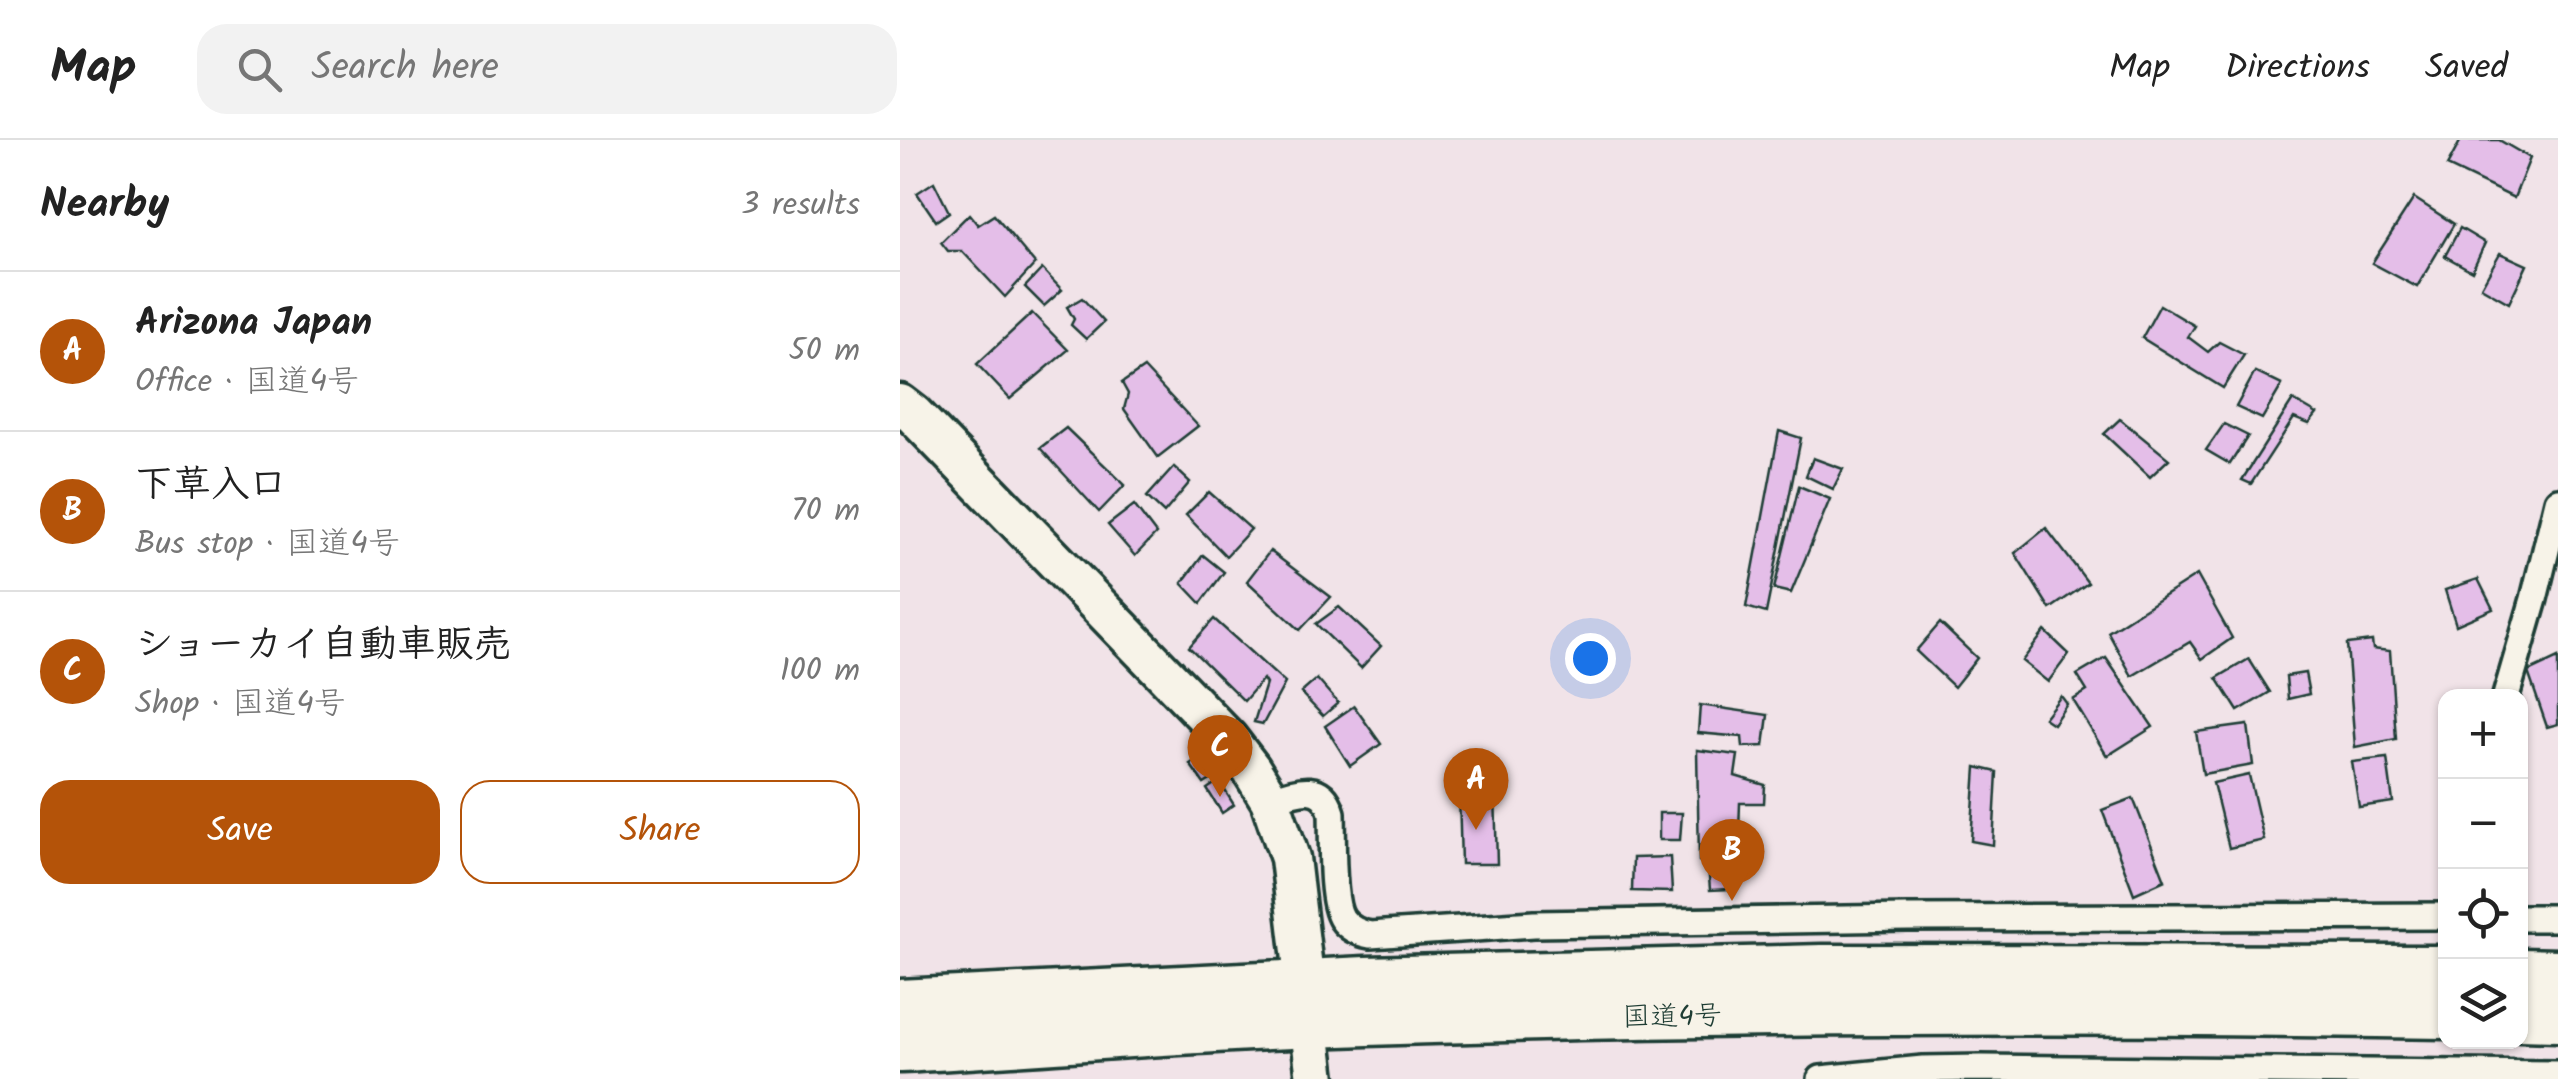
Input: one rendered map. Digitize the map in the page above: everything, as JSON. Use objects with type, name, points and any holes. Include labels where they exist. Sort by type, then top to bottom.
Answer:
[{"type":"highway","name":"国道4号","points":[[900,1048],[1307,1004],[1822,970],[2438,970]]},
{"type":"highway","points":[[2528,973],[2558,974]]},
{"type":"highway","name":"国道4号","points":[[900,1004],[2438,1014]]},
{"type":"highway","points":[[2528,1016],[2558,1017]]},
{"type":"street","points":[[900,404],[1228,739],[1251,769],[1270,800],[1290,858],[1316,1079]]},
{"type":"street","points":[[2508,689],[2558,501]]},
{"type":"street","points":[[1270,800],[1298,791],[1316,791],[1328,800],[1340,916],[1349,927],[1370,935],[1534,924],[2438,912]]},
{"type":"street","points":[[2528,918],[2558,918]]},
{"type":"street","points":[[1821,1079],[1923,1069],[2558,1074]]},
{"type":"building","points":[[2461,140],[2499,140],[2530,158],[2514,198],[2447,166]]},
{"type":"building","points":[[934,182],[949,212],[936,221],[917,193]]},
{"type":"building","points":[[2414,198],[2454,224],[2417,287],[2372,263]]},
{"type":"building","points":[[969,214],[978,225],[994,215],[1035,264],[1005,297],[962,251],[948,251],[941,242]]},
{"type":"building","points":[[2460,228],[2485,243],[2472,271],[2445,256]]},
{"type":"building","points":[[2500,253],[2527,265],[2509,303],[2481,287]]},
{"type":"building","points":[[1042,269],[1062,290],[1044,306],[1025,287]]},
{"type":"building","points":[[1082,298],[1104,322],[1086,339],[1071,325],[1074,319],[1067,307]]},
{"type":"building","points":[[2160,305],[2195,326],[2188,337],[2208,352],[2219,342],[2244,355],[2223,388],[2142,338]]},
{"type":"building","points":[[1032,313],[1068,350],[1010,399],[977,364]]},
{"type":"building","points":[[1144,368],[1198,426],[1158,457],[1124,409],[1128,394],[1122,383]]},
{"type":"building","points":[[2255,372],[2282,385],[2262,419],[2236,407]]},
{"type":"building","points":[[2293,400],[2317,414],[2309,424],[2294,418],[2251,484],[2242,480]]},
{"type":"building","points":[[2120,419],[2169,459],[2150,477],[2104,434]]},
{"type":"building","points":[[2224,424],[2248,436],[2230,464],[2206,450]]},
{"type":"building","points":[[1066,428],[1125,485],[1099,512],[1040,448]]},
{"type":"building","points":[[1779,431],[1801,438],[1766,613],[1746,607]]},
{"type":"building","points":[[1813,458],[1843,469],[1833,489],[1806,476]]},
{"type":"building","points":[[1174,467],[1190,482],[1164,513],[1147,497]]},
{"type":"building","points":[[1799,486],[1830,499],[1791,593],[1774,589]]},
{"type":"building","points":[[1209,492],[1251,529],[1226,556],[1186,515]]},
{"type":"building","points":[[1134,505],[1156,534],[1135,556],[1108,525]]},
{"type":"building","points":[[2046,528],[2088,583],[2050,609],[2015,553]]},
{"type":"building","points":[[1270,551],[1331,597],[1300,630],[1247,581]]},
{"type":"building","points":[[1203,555],[1224,572],[1201,603],[1182,583]]},
{"type":"building","points":[[2197,575],[2232,638],[2202,659],[2190,642],[2132,676],[2108,632]]},
{"type":"building","points":[[2478,579],[2493,609],[2456,625],[2445,590]]},
{"type":"building","points":[[1339,607],[1381,646],[1361,668],[1316,624]]},
{"type":"building","points":[[1214,619],[1285,683],[1263,724],[1254,722],[1266,684],[1263,679],[1244,701],[1189,647]]},
{"type":"building","points":[[1940,623],[1977,658],[1954,687],[1916,651]]},
{"type":"building","points":[[2045,631],[2069,654],[2048,682],[2022,661]]},
{"type":"building","points":[[2372,641],[2373,649],[2390,651],[2396,739],[2355,747],[2347,644]]},
{"type":"building","points":[[2106,658],[2153,727],[2107,756],[2073,700],[2087,691],[2077,675]]},
{"type":"building","points":[[2558,658],[2558,724],[2547,727],[2528,672]]},
{"type":"building","points":[[2249,659],[2270,692],[2238,711],[2217,678]]},
{"type":"building","points":[[2305,673],[2309,694],[2288,699],[2286,676]]},
{"type":"building","points":[[1317,679],[1338,703],[1323,716],[1301,693]]},
{"type":"building","points":[[2061,696],[2067,704],[2053,724],[2044,718]]},
{"type":"building","points":[[1700,705],[1768,715],[1764,746],[1743,747],[1742,737],[1698,733]]},
{"type":"building","points":[[1354,706],[1381,744],[1350,766],[1325,726]]},
{"type":"building","points":[[2248,725],[2253,765],[2203,774],[2196,732]]},
{"type":"building","points":[[1697,750],[1738,755],[1735,776],[1765,785],[1764,803],[1740,803],[1738,859],[1729,860],[1730,889],[1710,890],[1708,864],[1699,861]]},
{"type":"building","points":[[1203,755],[1217,776],[1204,784],[1190,764]]},
{"type":"building","points":[[2387,758],[2393,802],[2359,807],[2352,762]]},
{"type":"building","points":[[1976,767],[1997,772],[1993,845],[1971,841]]},
{"type":"building","points":[[2249,775],[2264,840],[2229,848],[2213,783]]},
{"type":"building","points":[[1219,781],[1234,805],[1222,813],[1207,789]]},
{"type":"building","points":[[1495,791],[1497,864],[1461,864],[1459,792]]},
{"type":"building","points":[[2133,798],[2165,880],[2134,894],[2102,810]]},
{"type":"building","points":[[1659,813],[1682,813],[1680,840],[1659,840]]},
{"type":"building","points":[[1670,857],[1672,892],[1632,891],[1633,858]]},
{"type":"place","name":"ショーカイ自動車販売","points":[[1220,797]]},
{"type":"place","name":"Arizona Japan","points":[[1476,830]]},
{"type":"place","name":"下草入口","points":[[1732,901]]}]
